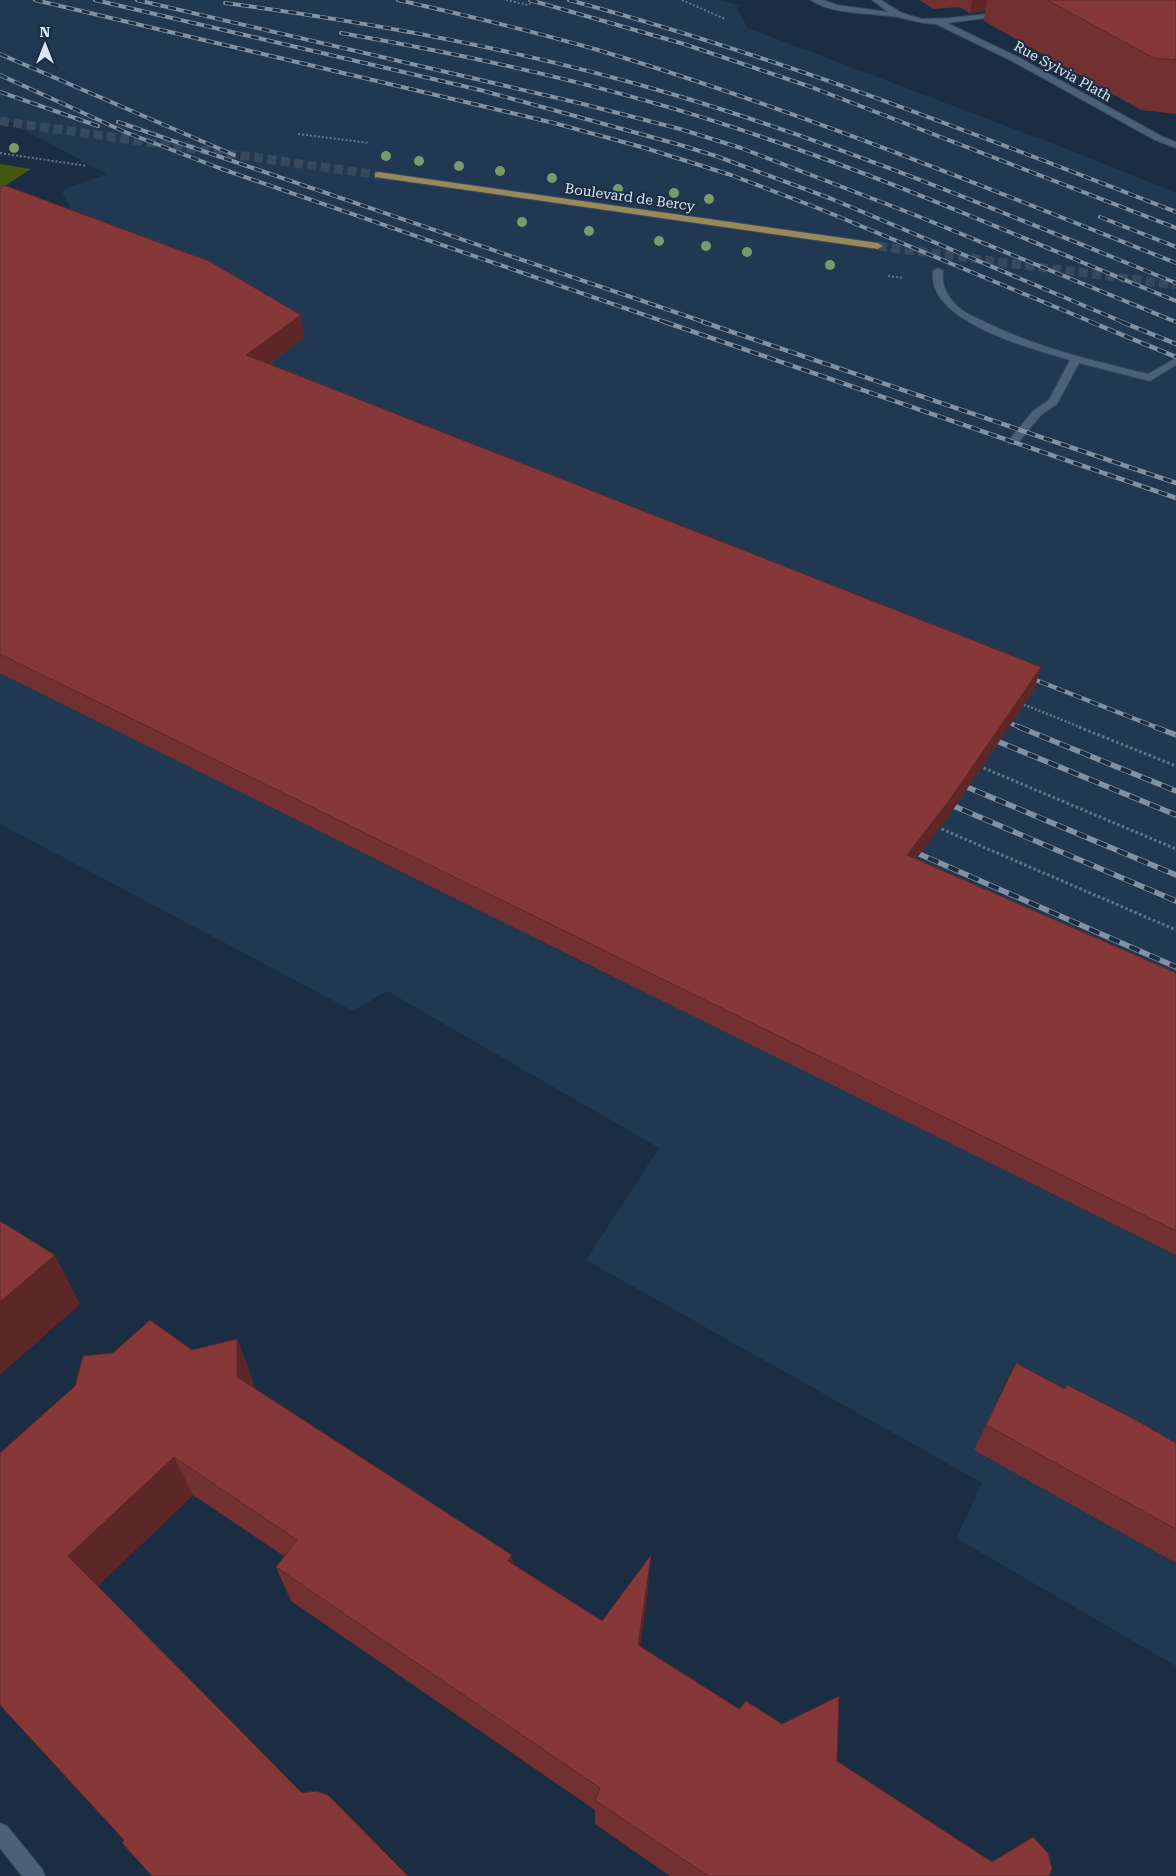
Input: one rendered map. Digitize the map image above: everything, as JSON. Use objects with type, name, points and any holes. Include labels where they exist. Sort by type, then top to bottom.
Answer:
[{"type":"main road","name":"Boulevard de Bercy","points":[[378,175],[878,246]]},
{"type":"street","points":[[815,0],[836,7],[936,21],[1015,12]]},
{"type":"street","points":[[876,0],[900,16]]},
{"type":"street","name":"Rue Sylvia Plath","points":[[936,21],[1015,60],[1158,138],[1176,145]]},
{"type":"street","points":[[938,271],[937,278],[944,298],[958,312],[989,328],[1052,352],[1150,378],[1176,361]]},
{"type":"street","points":[[1014,442],[1037,413],[1053,402],[1076,358]]},
{"type":"street","points":[[0,1833],[35,1876]]},
{"type":"path","points":[[506,0],[528,5],[535,0]]},
{"type":"path","points":[[682,0],[725,19]]},
{"type":"path","points":[[0,153],[87,166]]},
{"type":"path","points":[[1019,702],[1176,766]]},
{"type":"path","points":[[974,764],[1176,849]]},
{"type":"path","points":[[930,824],[1176,930]]},
{"type":"shaded area","points":[[0,0],[720,0],[742,6],[737,8],[748,28],[1072,151],[1176,193],[1176,1666],[956,1538],[982,1483],[586,1260],[659,1148],[387,991],[353,1011],[0,824],[0,235],[47,221],[71,207],[62,192],[72,186],[107,174],[0,117]]},
{"type":"green space","points":[[0,164],[31,169],[0,189]]},
{"type":"building","points":[[1047,0],[1176,0],[1176,60],[1154,58]]},
{"type":"building","points":[[4,185],[209,261],[301,315],[246,355],[1041,667],[951,798],[907,855],[1176,973],[1176,1231],[0,654],[0,188]]},
{"type":"building","points":[[0,1221],[55,1255],[0,1302]]},
{"type":"building","points":[[150,1320],[192,1350],[237,1339],[237,1377],[512,1555],[508,1561],[602,1621],[651,1555],[638,1645],[739,1709],[746,1701],[782,1724],[839,1696],[837,1761],[992,1862],[1033,1837],[1048,1853],[1052,1869],[1049,1876],[708,1876],[595,1800],[600,1788],[276,1567],[297,1540],[174,1457],[68,1556],[302,1793],[316,1791],[328,1795],[408,1876],[152,1876],[122,1843],[124,1840],[0,1705],[0,1453],[75,1386],[83,1356],[113,1353]]},
{"type":"building","points":[[1016,1363],[1065,1389],[1067,1385],[1176,1443],[1176,1529],[986,1425]]},
{"type":"tunnel","points":[[0,121],[378,175]]},
{"type":"tunnel","points":[[878,246],[1176,285]]},
{"type":"railway","points":[[35,0],[554,123],[645,148],[731,175],[820,209],[1094,323]]},
{"type":"railway","points":[[95,0],[480,90],[716,156],[832,199],[1125,323]]},
{"type":"railway","points":[[137,0],[579,103],[680,129],[741,148],[915,215],[1176,322]]},
{"type":"railway","points":[[398,0],[573,43],[745,97],[889,150],[1176,263]]},
{"type":"railway","points":[[530,0],[684,44],[811,87],[1176,228]]},
{"type":"railway","points":[[569,0],[647,22],[800,71],[951,125],[1176,212]]},
{"type":"railway","points":[[225,3],[395,29],[452,40],[564,65],[675,95],[802,136],[865,159],[1176,283]]},
{"type":"railway","points":[[341,33],[449,53],[555,77],[608,90],[713,121],[817,156],[869,176],[1176,301]]},
{"type":"railway","points":[[0,54],[234,155]]},
{"type":"railway","points":[[0,75],[125,132],[219,168],[668,323]]},
{"type":"railway","points":[[0,92],[98,126]]},
{"type":"railway","points":[[118,122],[707,323]]},
{"type":"railway","points":[[1100,217],[1176,247]]},
{"type":"railway","points":[[665,322],[1176,498]]},
{"type":"railway","points":[[703,322],[1176,483]]},
{"type":"railway","points":[[1091,322],[1176,357]]},
{"type":"railway","points":[[1122,322],[1176,344]]},
{"type":"railway","points":[[1023,675],[1158,728]]},
{"type":"railway","points":[[998,718],[1022,728]]},
{"type":"railway","points":[[1019,727],[1176,791]]},
{"type":"railway","points":[[1155,727],[1176,735]]},
{"type":"railway","points":[[987,737],[1176,815]]},
{"type":"railway","points":[[955,782],[1176,875]]},
{"type":"railway","points":[[942,801],[1176,901]]},
{"type":"railway","points":[[908,849],[1176,967]]}]
